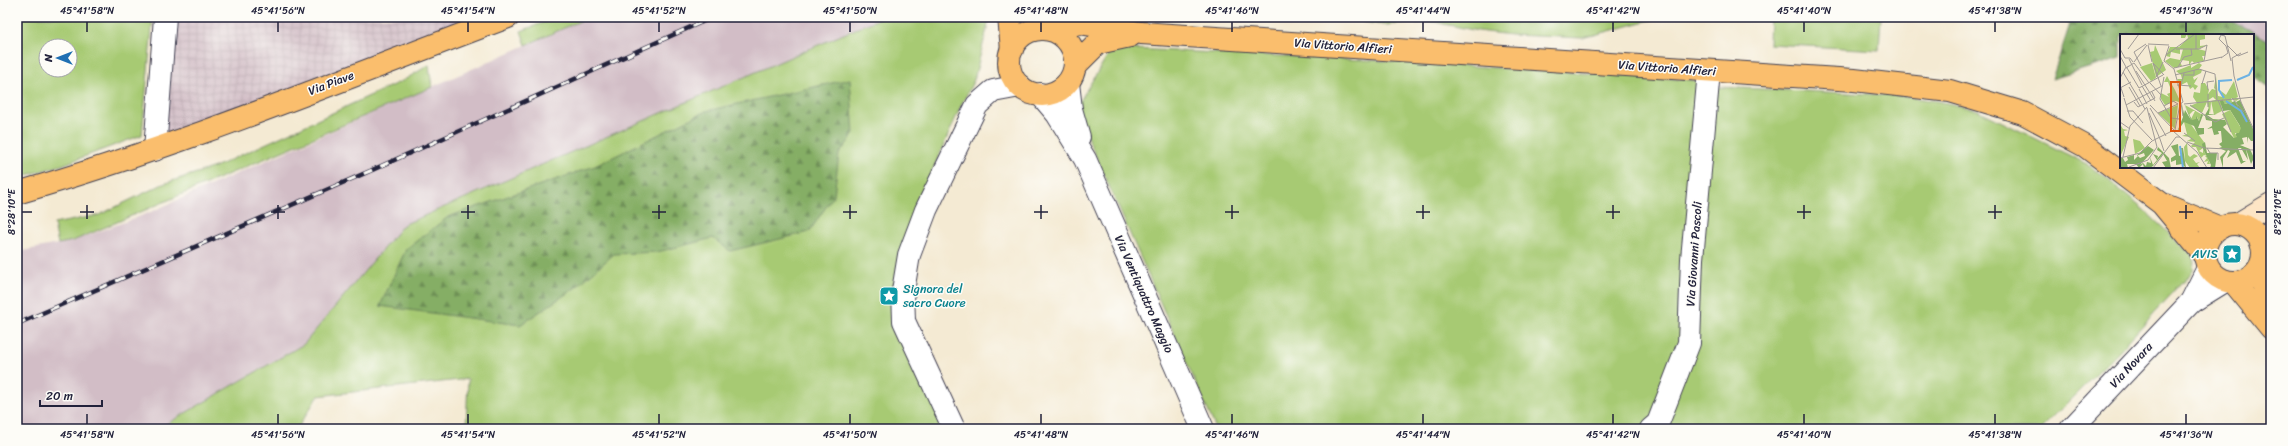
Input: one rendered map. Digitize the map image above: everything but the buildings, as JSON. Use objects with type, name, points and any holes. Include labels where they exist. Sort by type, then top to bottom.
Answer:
[{"type":"main road","name":"Via Piave","points":[[17,193],[95,170],[154,150],[508,17]]},
{"type":"main road","points":[[1009,17],[1012,50],[1011,69],[1020,86],[1029,92],[1040,94],[1055,92],[1098,43],[1141,33]]},
{"type":"main road","points":[[1012,50],[1023,35],[1042,25],[1079,24],[1141,33]]},
{"type":"main road","points":[[1042,25],[1062,36],[1070,44],[1074,54],[1071,74]]},
{"type":"main road","name":"Via Vittorio Alfieri","points":[[1141,33],[1854,80],[1950,91],[2022,113],[2085,146],[2162,204],[2207,262]]},
{"type":"main road","name":"Via Vittorio Alfieri","points":[[2162,204],[2229,226]]},
{"type":"main road","points":[[2271,204],[2229,226],[2208,240],[2207,262],[2213,274],[2230,282],[2271,328]]},
{"type":"main road","points":[[2229,226],[2253,231],[2266,239],[2259,269],[2244,281],[2230,282]]},
{"type":"main road","points":[[2259,269],[2271,312]]},
{"type":"street","points":[[154,150],[165,17]]},
{"type":"street","name":"Via Giovanni Pascoli","points":[[1651,429],[1658,423],[1689,343],[1692,259],[1709,71]]},
{"type":"street","name":"Via Ventiquattro Maggio","points":[[1071,74],[1071,109],[1085,160]]},
{"type":"street","points":[[954,429],[904,321],[903,291],[909,255],[926,210],[977,105],[993,91],[1020,86]]},
{"type":"street","name":"Via Ventiquattro Maggio","points":[[1040,94],[1057,114],[1085,160],[1203,429]]},
{"type":"street","name":"Via Novara","points":[[2191,302],[2207,262]]},
{"type":"street","name":"Via Novara","points":[[2071,429],[2191,302],[2230,282]]},
{"type":"shaded area","points":[[165,17],[508,17],[155,150]]},
{"type":"shaded area","points":[[589,17],[883,17],[403,225],[304,344],[158,429],[17,429],[17,252],[73,241],[146,214]]},
{"type":"shaded area","points":[[2227,17],[2256,17],[2271,25],[2271,42]]},
{"type":"green space","points":[[17,17],[153,17],[142,135],[62,165],[17,178]]},
{"type":"green space","points":[[558,17],[589,17],[526,45],[521,31]]},
{"type":"green space","points":[[883,17],[990,17],[974,80],[916,208],[903,291],[954,429],[466,429],[468,379],[318,396],[297,429],[158,429],[304,344],[403,225]]},
{"type":"green space","points":[[1361,17],[1661,17],[1583,38],[1511,35],[1478,31],[1434,22],[1384,25],[1364,22]]},
{"type":"green space","points":[[1770,17],[1881,17],[1879,50],[1769,44]]},
{"type":"green space","points":[[2053,17],[2227,17],[2271,42],[2271,88],[2254,77],[2254,34],[2120,34],[2120,58],[2052,79],[2070,24]]},
{"type":"green space","points":[[1112,48],[1387,61],[1692,80],[1718,87],[1891,95],[1938,101],[1978,110],[2093,167],[2144,210],[2191,254],[2194,262],[2193,271],[2117,353],[2041,429],[1216,429],[1075,109]]},
{"type":"green space","points":[[429,65],[432,87],[73,241],[58,244],[54,224],[99,215],[163,184],[215,167],[404,80]]},
{"type":"green space","points":[[850,79],[854,134],[839,154],[834,195],[809,232],[730,251],[713,238],[657,252],[614,254],[575,288],[520,325],[380,306],[406,249],[448,217],[595,166],[706,111]]},
{"type":"railway","points":[[17,324],[370,171],[713,17]]},
{"type":"place","name":"AVIS","points":[[2232,254]]},
{"type":"place","name":"Signora del sacro Cuore","points":[[889,296]]}]
